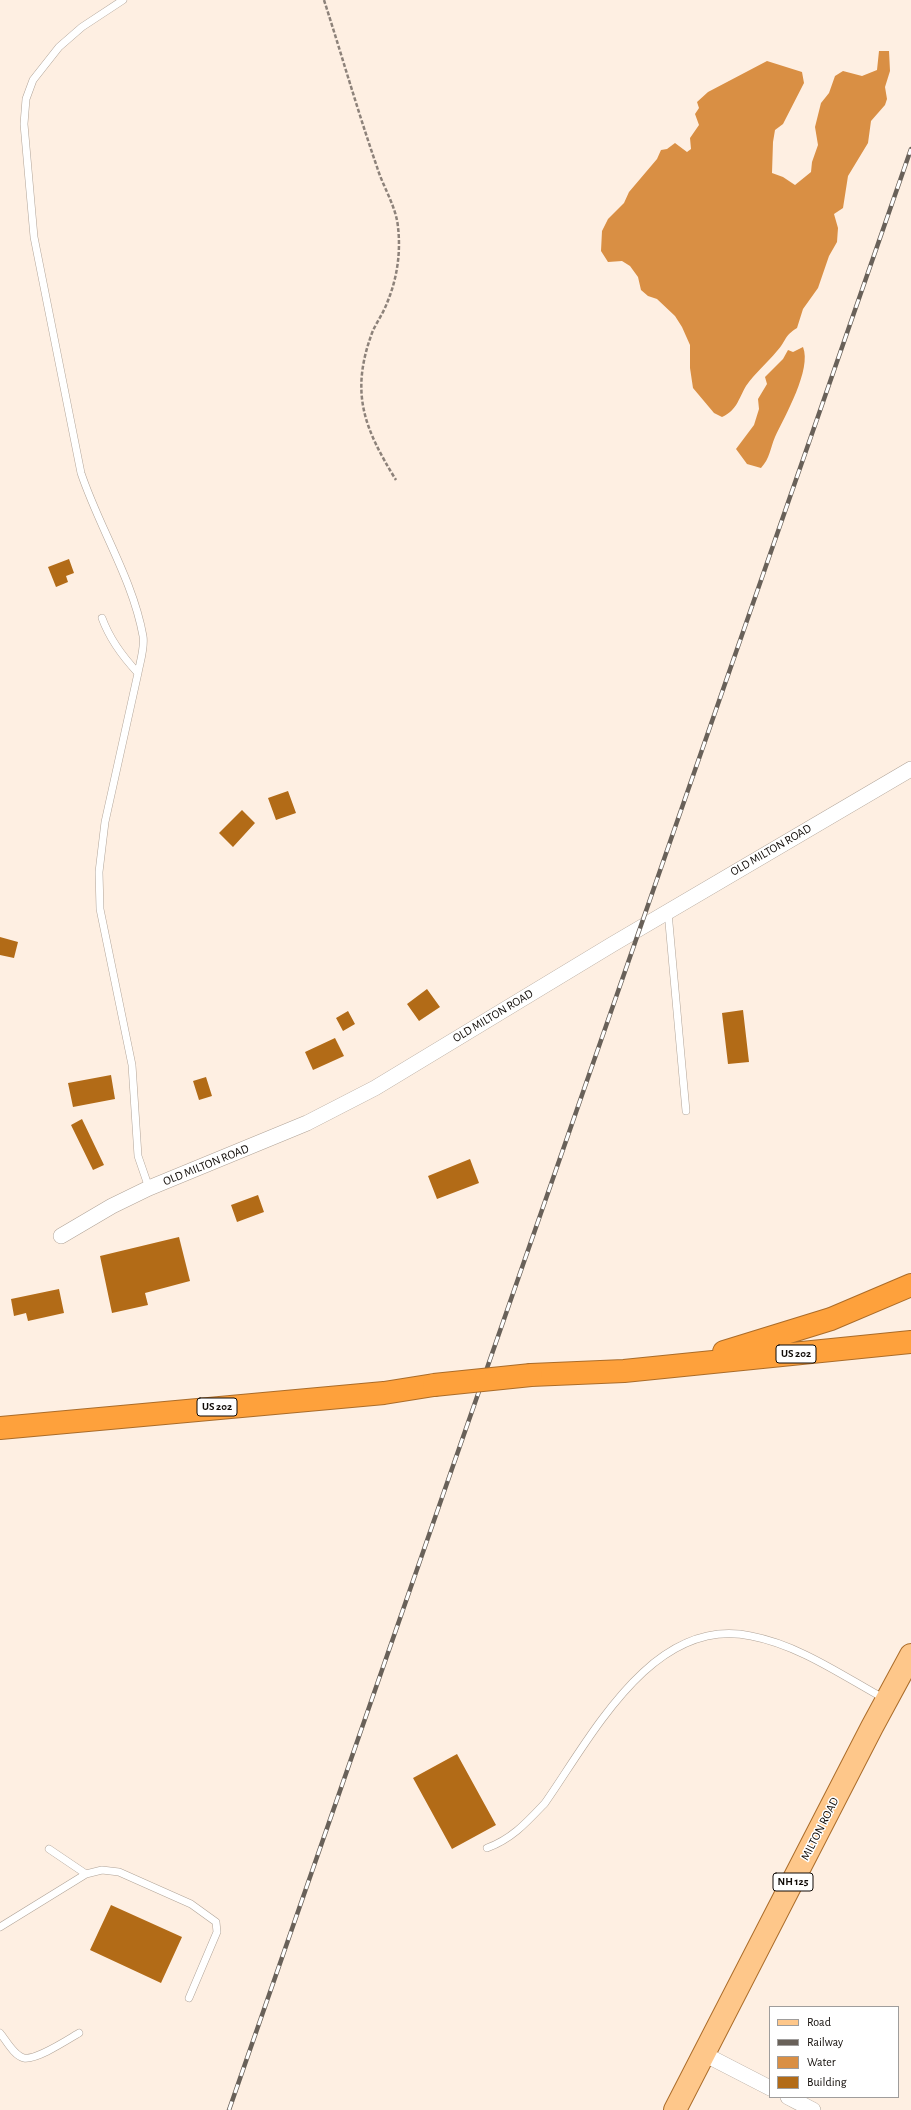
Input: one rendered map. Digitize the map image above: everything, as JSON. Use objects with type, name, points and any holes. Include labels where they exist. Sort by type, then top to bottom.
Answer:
[{"type":"highway","points":[[680,1366],[831,1319],[911,1285]]},
{"type":"highway","name":"US 202","points":[[0,1428],[384,1393],[434,1385],[531,1375],[624,1372],[911,1342]]},
{"type":"main road","name":"MILTON ROAD","points":[[675,2110],[911,1655]]},
{"type":"street","name":"OLD MILTON ROAD","points":[[61,1236],[112,1206],[149,1188],[307,1123],[375,1088],[668,911],[911,769]]},
{"type":"street","points":[[704,2054],[769,2087]]},
{"type":"street","points":[[790,2098],[813,2110]]},
{"type":"lane","points":[[123,0],[82,27],[59,47],[42,66],[33,80],[26,99],[24,124],[34,237],[81,473],[94,508],[117,559],[144,638],[138,673],[105,822],[99,872],[100,909],[132,1065],[138,1156],[149,1188]]},
{"type":"lane","points":[[102,618],[108,635],[121,655],[138,673]]},
{"type":"lane","points":[[668,911],[686,1111]]},
{"type":"lane","points":[[487,1848],[504,1842],[536,1812],[620,1696],[646,1669],[677,1647],[695,1639],[713,1634],[731,1633],[768,1640],[804,1654],[887,1700]]},
{"type":"lane","points":[[49,1848],[86,1874]]},
{"type":"lane","points":[[0,1927],[86,1874],[102,1870],[119,1872],[191,1904],[216,1922],[217,1932],[189,1998]]},
{"type":"lane","points":[[0,2033],[16,2054],[24,2058],[37,2056],[79,2034]]},
{"type":"path","points":[[324,0],[377,169],[393,208],[398,225],[399,244],[394,282],[363,361],[360,385],[363,410],[370,432],[396,480]]},
{"type":"water","points":[[879,51],[889,51],[890,71],[885,87],[887,99],[885,105],[871,121],[868,143],[848,176],[843,208],[834,214],[838,228],[837,242],[829,256],[818,288],[803,309],[797,328],[787,336],[777,351],[757,372],[746,386],[734,408],[722,417],[714,413],[693,388],[690,368],[690,345],[675,316],[657,299],[648,296],[641,290],[638,277],[630,266],[622,261],[608,262],[601,251],[602,231],[608,219],[624,203],[629,192],[657,159],[661,150],[667,149],[675,143],[687,152],[691,149],[690,138],[699,125],[695,114],[699,108],[697,102],[708,92],[767,61],[802,72],[804,83],[783,124],[775,130],[773,142],[772,173],[783,177],[795,185],[811,172],[812,162],[818,145],[815,127],[821,103],[829,93],[835,76],[843,71],[862,76],[877,70]]},
{"type":"water","points":[[803,347],[805,356],[801,380],[791,405],[775,437],[768,457],[761,468],[747,464],[736,449],[754,425],[759,409],[758,399],[767,384],[765,377],[783,359],[788,350],[793,352]]},
{"type":"building","points":[[69,559],[74,573],[66,576],[68,582],[56,587],[48,567]]},
{"type":"building","points":[[288,791],[296,813],[276,820],[268,798]]},
{"type":"building","points":[[242,810],[255,823],[233,847],[219,833]]},
{"type":"building","points":[[0,937],[18,942],[14,958],[0,955]]},
{"type":"building","points":[[427,989],[440,1007],[419,1021],[407,1004]]},
{"type":"building","points":[[743,1010],[749,1062],[728,1064],[722,1013]]},
{"type":"building","points":[[348,1011],[355,1024],[343,1031],[336,1018]]},
{"type":"building","points":[[335,1038],[344,1056],[313,1070],[305,1052]]},
{"type":"building","points":[[111,1075],[115,1099],[73,1107],[68,1083]]},
{"type":"building","points":[[206,1077],[212,1096],[199,1100],[193,1081]]},
{"type":"building","points":[[82,1119],[104,1165],[93,1170],[71,1125]]},
{"type":"building","points":[[470,1159],[479,1183],[437,1199],[428,1176]]},
{"type":"building","points":[[258,1195],[264,1212],[237,1222],[231,1205]]},
{"type":"building","points":[[179,1237],[190,1281],[145,1293],[148,1305],[112,1313],[100,1256]]},
{"type":"building","points":[[59,1289],[64,1313],[28,1321],[26,1313],[14,1316],[11,1299]]},
{"type":"building","points":[[457,1754],[496,1825],[452,1849],[413,1778]]},
{"type":"building","points":[[111,1905],[182,1937],[161,1983],[90,1950]]},
{"type":"railway","points":[[229,2110],[911,149]]}]
